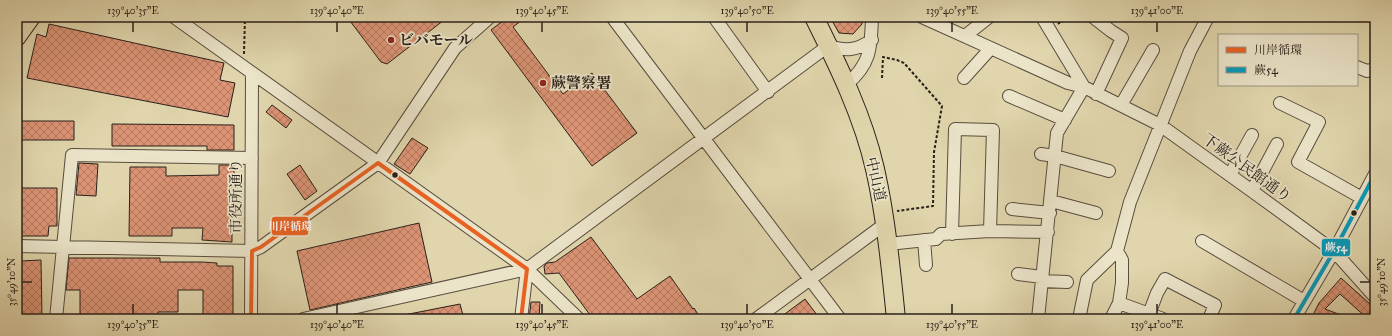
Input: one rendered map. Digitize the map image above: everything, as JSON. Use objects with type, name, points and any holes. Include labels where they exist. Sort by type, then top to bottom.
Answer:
[{"type":"highway","name":"中山道","points":[[814,17],[846,85],[862,127],[891,218],[888,244],[896,319]]},
{"type":"main road","points":[[17,38],[32,17]]},
{"type":"street","points":[[174,17],[527,269],[579,319]]},
{"type":"street","points":[[17,246],[252,251],[261,247],[378,162],[455,48],[490,17]]},
{"type":"street","points":[[612,17],[840,319]]},
{"type":"street","points":[[714,17],[768,92]]},
{"type":"street","points":[[846,85],[854,78],[865,64],[869,54],[872,40],[872,17]]},
{"type":"street","points":[[965,36],[989,17]]},
{"type":"street","points":[[1042,17],[1084,87]]},
{"type":"street","points":[[1093,17],[1122,38],[1096,94]]},
{"type":"street","points":[[1079,319],[1087,280],[1117,251],[1130,202],[1190,51],[1208,17]]},
{"type":"street","points":[[930,18],[990,48],[1068,83],[1084,87]]},
{"type":"street","points":[[303,319],[527,269],[768,92],[828,46],[839,49],[857,49],[872,40]]},
{"type":"street","points":[[964,78],[990,48]]},
{"type":"street","points":[[1121,105],[1153,50]]},
{"type":"street","points":[[1358,66],[1367,71],[1375,69]]},
{"type":"street","name":"市役所通り","points":[[248,70],[252,158],[251,319]]},
{"type":"street","points":[[1038,319],[1058,133],[1084,87]]},
{"type":"street","name":"下蕨公民館通り","points":[[1084,87],[1160,125],[1230,175],[1334,251],[1375,297]]},
{"type":"street","points":[[1009,96],[1065,120]]},
{"type":"street","points":[[1280,104],[1319,122],[1298,162],[1362,198]]},
{"type":"street","points":[[952,234],[955,129],[994,130],[990,231]]},
{"type":"street","points":[[1230,175],[1252,135]]},
{"type":"street","points":[[1252,191],[1277,144]]},
{"type":"street","points":[[1041,154],[1055,156],[1109,171]]},
{"type":"street","points":[[56,319],[72,155],[252,158]]},
{"type":"street","points":[[1294,319],[1334,251],[1375,174]]},
{"type":"street","points":[[1051,201],[1096,213]]},
{"type":"street","points":[[1012,209],[1050,213]]},
{"type":"street","points":[[756,319],[891,218]]},
{"type":"street","points":[[888,244],[936,239],[940,234],[990,231],[1048,232]]},
{"type":"street","points":[[924,240],[926,265]]},
{"type":"street","points":[[1202,241],[1304,301]]},
{"type":"street","points":[[1109,319],[1119,303],[1122,283],[1122,260],[1117,251]]},
{"type":"street","points":[[521,319],[527,269]]},
{"type":"street","points":[[1018,274],[1067,282]]},
{"type":"street","points":[[1150,314],[1157,292],[1164,279],[1215,305],[1209,319]]},
{"type":"street","points":[[1119,303],[1163,319]]},
{"type":"path","points":[[245,17],[248,70]]},
{"type":"path","points":[[882,78],[883,57],[904,63],[942,106],[934,152],[933,206],[891,218]]},
{"type":"building","name":"ビバモール","points":[[347,17],[448,17],[387,64],[381,62]]},
{"type":"building","name":"蕨警察署","points":[[508,17],[526,17],[513,27],[563,94],[592,73],[637,133],[592,166],[491,30]]},
{"type":"building","points":[[830,17],[862,17],[862,24],[853,34],[839,33]]},
{"type":"building","points":[[49,24],[224,63],[220,80],[235,83],[228,117],[27,78],[37,34],[46,37]]},
{"type":"building","points":[[272,105],[292,120],[286,128],[266,112]]},
{"type":"building","points":[[17,121],[74,121],[74,140],[17,140]]},
{"type":"building","points":[[112,124],[234,125],[234,150],[207,150],[207,146],[112,146]]},
{"type":"building","points":[[412,138],[428,148],[410,174],[394,164]]},
{"type":"building","points":[[79,163],[98,164],[96,196],[76,195]]},
{"type":"building","points":[[219,165],[234,165],[234,194],[232,194],[232,242],[202,240],[203,228],[172,228],[172,236],[129,236],[130,167],[166,167],[166,176],[219,175]]},
{"type":"building","points":[[300,165],[317,191],[305,200],[287,174]]},
{"type":"building","points":[[17,188],[57,188],[57,226],[49,226],[48,236],[17,236]]},
{"type":"building","points":[[419,223],[432,282],[310,310],[297,251]]},
{"type":"building","points":[[591,237],[637,299],[670,276],[701,319],[593,319],[559,273],[545,274],[544,266],[547,263],[555,262]]},
{"type":"building","points":[[69,258],[160,258],[160,262],[202,262],[217,263],[217,266],[233,266],[233,319],[203,319],[203,290],[178,290],[178,312],[158,312],[158,319],[80,319],[80,290],[66,290]]},
{"type":"building","points":[[41,260],[42,319],[17,319],[17,287],[21,287],[21,261]]},
{"type":"building","points":[[1341,278],[1370,304],[1375,310],[1375,315],[1368,319],[1340,294],[1325,309],[1349,319],[1311,319],[1319,303]]},
{"type":"building","points":[[805,299],[820,319],[778,319]]},
{"type":"building","points":[[531,302],[540,302],[539,319],[529,319]]},
{"type":"building","points":[[460,304],[464,319],[405,319],[404,315]]},
{"type":"transit line","name":"川岸循環","points":[[251,319],[252,251],[261,247],[378,163],[527,269],[521,319]]},
{"type":"transit line","name":"蕨54","points":[[1294,319],[1334,251],[1375,174]]},
{"type":"place","name":"ビバモール","points":[[391,40]]},
{"type":"place","name":"蕨警察署","points":[[543,83]]}]
